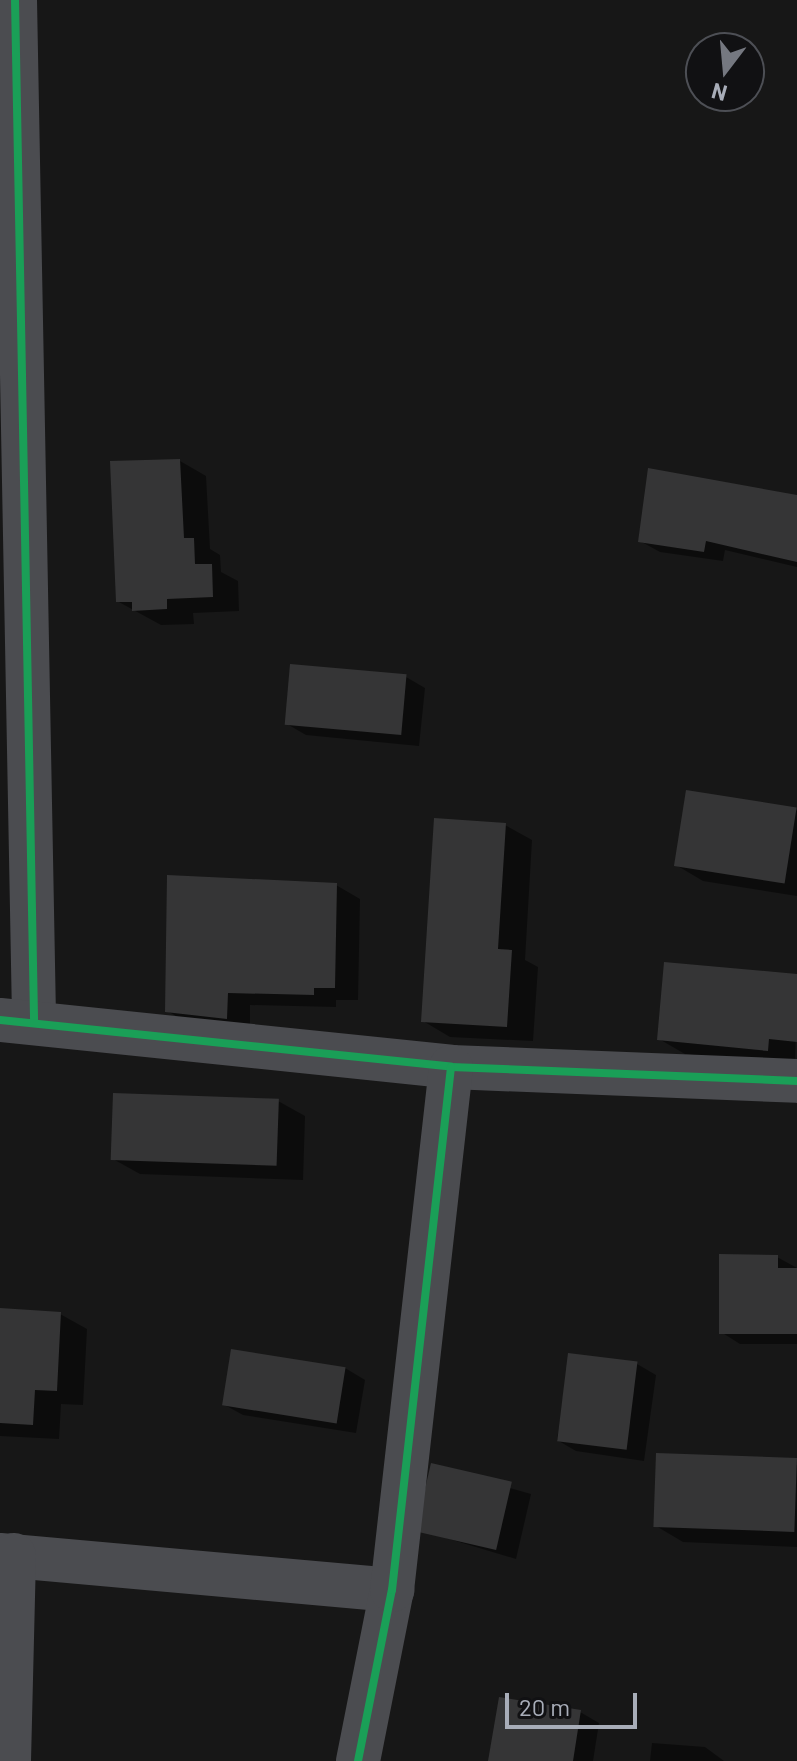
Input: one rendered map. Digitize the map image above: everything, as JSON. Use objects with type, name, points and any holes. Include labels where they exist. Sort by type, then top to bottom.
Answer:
[{"type":"street","points":[[15,0],[17,1021],[451,1067],[797,1081]]},
{"type":"street","points":[[358,1761],[392,1590],[451,1067]]},
{"type":"street","points":[[9,1761],[7,1555],[392,1590]]},
{"type":"building","points":[[180,459],[184,538],[194,538],[195,564],[212,564],[213,597],[167,599],[167,609],[132,611],[132,602],[116,602],[110,461]]},
{"type":"building","points":[[648,468],[797,495],[797,562],[706,541],[704,552],[638,542]]},
{"type":"building","points":[[290,664],[407,674],[401,735],[285,725]]},
{"type":"building","points":[[686,790],[797,808],[785,884],[674,866]]},
{"type":"building","points":[[434,818],[506,823],[498,949],[512,950],[507,1027],[421,1022]]},
{"type":"building","points":[[167,875],[337,883],[335,988],[314,988],[314,995],[228,993],[227,1019],[165,1012]]},
{"type":"building","points":[[664,962],[797,974],[797,1042],[769,1039],[768,1051],[657,1040]]},
{"type":"building","points":[[113,1093],[279,1099],[277,1166],[111,1160]]},
{"type":"building","points":[[719,1254],[778,1255],[778,1268],[797,1268],[797,1334],[719,1334]]},
{"type":"building","points":[[0,1308],[61,1312],[57,1391],[35,1390],[33,1425],[0,1423]]},
{"type":"building","points":[[231,1349],[346,1367],[337,1423],[222,1405]]},
{"type":"building","points":[[568,1353],[637,1362],[627,1450],[557,1441]]},
{"type":"building","points":[[656,1453],[797,1458],[794,1532],[653,1527]]},
{"type":"building","points":[[431,1463],[512,1482],[496,1550],[415,1531]]},
{"type":"building","points":[[499,1697],[581,1710],[573,1761],[488,1761]]},
{"type":"cycle path","points":[[15,0],[34,1022]]},
{"type":"cycle path","points":[[0,1020],[451,1067],[797,1081]]},
{"type":"cycle path","points":[[358,1761],[392,1590],[451,1067]]}]
